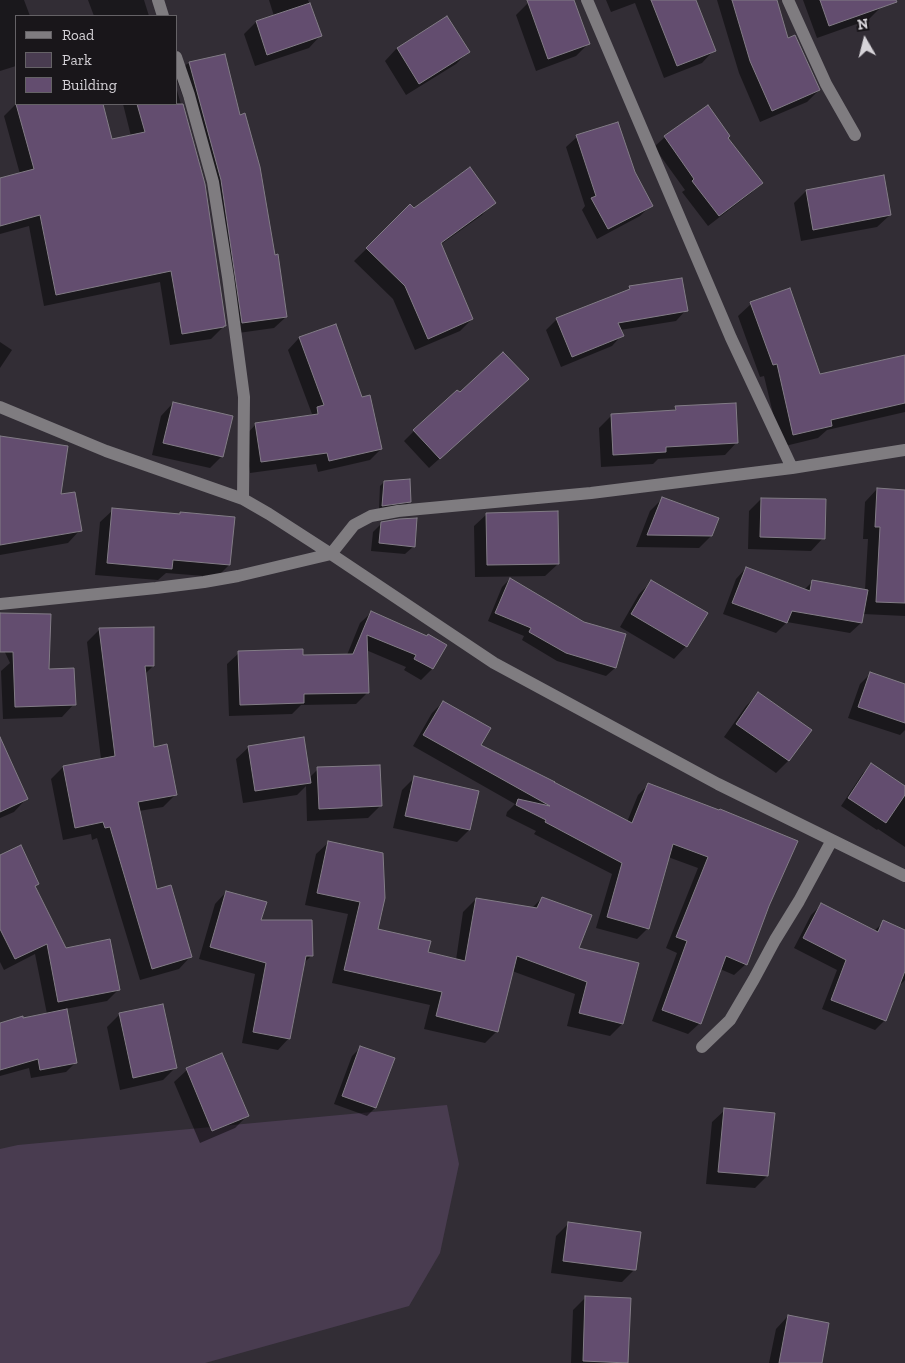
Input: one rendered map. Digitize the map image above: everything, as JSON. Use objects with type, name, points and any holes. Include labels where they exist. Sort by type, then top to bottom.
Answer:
[{"type":"street","points":[[158,0],[163,15]]},
{"type":"street","points":[[587,0],[731,338],[792,468]]},
{"type":"street","points":[[788,0],[826,84],[855,135]]},
{"type":"street","points":[[178,63],[213,182],[228,277],[244,397],[243,499]]},
{"type":"street","points":[[0,407],[106,451],[243,499],[269,514],[494,663],[718,784],[905,876]]},
{"type":"street","points":[[0,604],[204,582],[238,576],[330,554],[354,525],[371,516],[398,511],[591,494],[792,468],[905,450]]},
{"type":"street","points":[[702,1047],[730,1020],[775,940],[800,901],[832,840]]},
{"type":"green space","points":[[447,1105],[459,1164],[440,1253],[409,1306],[205,1363],[0,1363],[0,1149],[18,1145]]},
{"type":"building","points":[[527,0],[574,0],[590,44],[548,59]]},
{"type":"building","points":[[651,0],[696,0],[716,51],[677,66]]},
{"type":"building","points":[[732,0],[777,0],[788,38],[795,35],[820,90],[772,111],[750,61]]},
{"type":"building","points":[[820,0],[896,0],[897,2],[829,26]]},
{"type":"building","points":[[310,3],[322,36],[267,55],[256,21]]},
{"type":"building","points":[[447,16],[470,52],[419,84],[397,48]]},
{"type":"building","points":[[225,54],[240,115],[245,113],[260,167],[275,255],[278,254],[287,317],[242,323],[221,180],[189,62]]},
{"type":"building","points":[[183,104],[205,184],[226,326],[182,334],[171,271],[56,295],[40,215],[0,226],[0,178],[34,169],[16,105],[103,105],[112,139],[145,132],[137,105]]},
{"type":"building","points":[[708,105],[730,136],[728,138],[763,183],[719,216],[692,181],[694,179],[664,136]]},
{"type":"building","points":[[618,122],[635,172],[653,206],[608,229],[591,198],[596,196],[576,135]]},
{"type":"building","points":[[470,167],[496,203],[441,243],[473,319],[428,339],[405,286],[366,248],[410,204],[414,208]]},
{"type":"building","points":[[884,175],[891,215],[813,230],[806,190]]},
{"type":"building","points":[[682,278],[688,311],[618,323],[624,336],[572,357],[556,318],[630,289],[629,286]]},
{"type":"building","points":[[790,288],[820,374],[905,355],[905,403],[831,420],[832,426],[793,435],[777,364],[773,365],[750,302]]},
{"type":"building","points":[[336,324],[362,397],[370,395],[382,449],[329,461],[327,453],[261,462],[255,423],[318,414],[317,407],[324,405],[299,337]]},
{"type":"building","points":[[503,352],[529,379],[440,459],[413,430],[457,390],[460,392]]},
{"type":"building","points":[[173,402],[233,416],[223,457],[163,443]]},
{"type":"building","points":[[736,403],[738,443],[666,447],[666,452],[613,455],[611,414],[676,410],[675,406]]},
{"type":"building","points":[[0,436],[68,446],[61,494],[75,492],[82,531],[0,545]]},
{"type":"building","points":[[410,479],[411,502],[382,506],[384,481]]},
{"type":"building","points":[[877,488],[905,490],[905,603],[876,602],[880,527],[875,527]]},
{"type":"building","points":[[662,497],[719,518],[712,536],[647,535]]},
{"type":"building","points":[[761,498],[826,499],[825,539],[760,537]]},
{"type":"building","points":[[112,508],[235,517],[230,565],[173,560],[172,569],[107,563]]},
{"type":"building","points":[[558,511],[559,564],[487,565],[486,513]]},
{"type":"building","points":[[417,518],[415,547],[379,543],[381,522]]},
{"type":"building","points":[[746,567],[810,591],[812,580],[868,590],[862,623],[792,611],[787,623],[732,603]]},
{"type":"building","points":[[510,578],[584,622],[626,634],[616,668],[566,653],[529,632],[531,628],[495,613]]},
{"type":"building","points":[[651,580],[708,613],[687,647],[631,614]]},
{"type":"building","points":[[371,611],[427,636],[428,634],[447,645],[433,669],[414,659],[416,655],[367,635],[369,693],[304,694],[304,703],[240,705],[238,651],[303,649],[303,655],[353,654]]},
{"type":"building","points":[[0,613],[51,614],[49,669],[74,668],[76,705],[15,707],[13,652],[0,652]]},
{"type":"building","points":[[154,627],[154,666],[145,666],[154,747],[167,744],[177,795],[138,802],[157,889],[171,885],[192,957],[152,969],[110,827],[105,828],[103,822],[75,828],[63,766],[115,756],[99,628]]},
{"type":"building","points":[[870,672],[905,684],[905,723],[858,707]]},
{"type":"building","points":[[758,692],[812,730],[789,761],[736,724]]},
{"type":"building","points":[[443,701],[491,728],[481,745],[632,823],[648,783],[720,809],[798,841],[769,906],[747,965],[726,956],[701,1024],[662,1010],[687,941],[676,937],[708,857],[673,844],[649,929],[607,917],[622,863],[516,805],[518,799],[550,806],[423,735]]},
{"type":"building","points":[[0,737],[28,799],[0,812]]},
{"type":"building","points":[[304,737],[311,783],[255,791],[248,746]]},
{"type":"building","points":[[871,763],[905,786],[905,795],[886,823],[848,798]]},
{"type":"building","points":[[380,765],[382,806],[319,809],[317,767]]},
{"type":"building","points":[[414,776],[479,791],[470,830],[405,816]]},
{"type":"building","points":[[328,841],[383,853],[385,898],[378,929],[431,941],[428,952],[465,961],[476,898],[537,908],[542,897],[592,915],[579,948],[639,963],[623,1024],[579,1013],[587,982],[517,956],[498,1032],[436,1016],[442,992],[344,970],[360,902],[317,893]]},
{"type":"building","points":[[21,845],[39,884],[35,886],[66,948],[110,939],[120,990],[58,1002],[47,944],[15,959],[0,929],[0,855]]},
{"type":"building","points":[[226,891],[267,902],[261,920],[312,920],[313,956],[306,956],[290,1039],[253,1032],[266,963],[210,947]]},
{"type":"building","points":[[821,903],[878,932],[883,920],[905,930],[905,971],[886,1021],[831,1000],[846,960],[803,938]]},
{"type":"building","points":[[163,1004],[177,1068],[133,1078],[119,1013]]},
{"type":"building","points":[[67,1009],[77,1063],[40,1070],[38,1059],[0,1070],[0,1023],[23,1016],[23,1018]]},
{"type":"building","points":[[360,1046],[395,1058],[376,1108],[342,1096]]},
{"type":"building","points":[[222,1053],[249,1116],[212,1131],[186,1068]]},
{"type":"building","points":[[724,1108],[775,1113],[768,1176],[718,1172]]},
{"type":"building","points":[[568,1222],[641,1232],[636,1270],[563,1261]]},
{"type":"building","points":[[585,1296],[631,1298],[628,1363],[583,1361]]},
{"type":"building","points":[[788,1315],[829,1323],[822,1363],[779,1363]]}]
